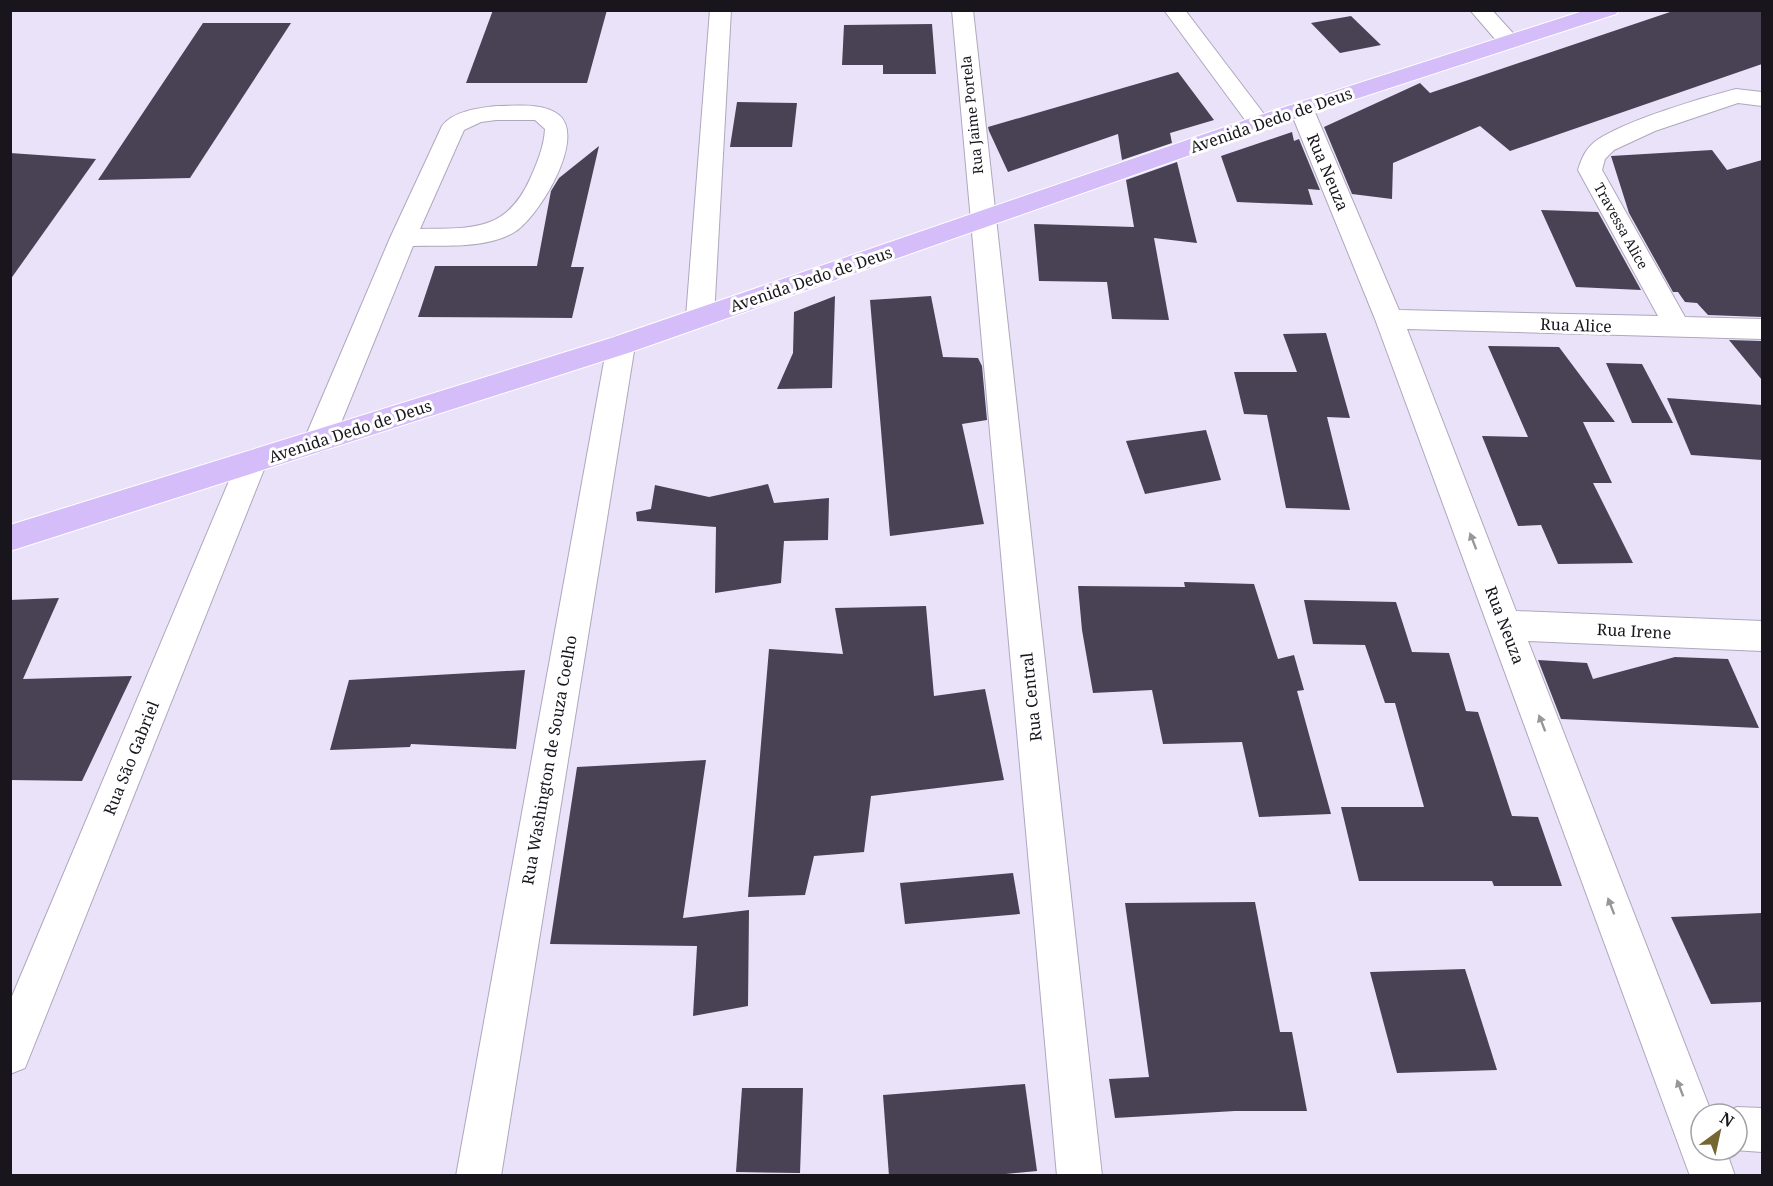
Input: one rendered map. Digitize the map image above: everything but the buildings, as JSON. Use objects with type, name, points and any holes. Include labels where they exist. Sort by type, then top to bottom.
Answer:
[{"type":"main road","name":"Avenida Dedo de Deus","points":[[10,538],[621,345],[1259,123],[1609,10]]},
{"type":"street","points":[[700,317],[721,10]]},
{"type":"street","name":"Rua Jaime Portela","points":[[962,10],[983,219]]},
{"type":"street","points":[[1174,10],[1259,123]]},
{"type":"street","points":[[1480,10],[1509,41]]},
{"type":"street","name":"Travessa Alice","points":[[1678,328],[1590,170],[1594,156],[1606,145],[1647,126],[1736,96],[1762,99]]},
{"type":"street","name":"Rua Neuza","points":[[1302,110],[1389,319],[1689,1108]]},
{"type":"street","points":[[319,440],[403,238],[454,126],[465,119],[495,113],[534,113],[548,117],[556,125],[557,139],[532,201],[514,221],[495,231],[403,238]]},
{"type":"street","name":"Rua Central","points":[[983,219],[1080,1176]]},
{"type":"street","name":"Rua Alice","points":[[1389,319],[1762,329]]},
{"type":"street","name":"Rua Washington de Souza Coelho","points":[[478,1176],[621,345]]},
{"type":"street","name":"Rua São Gabriel","points":[[10,1053],[252,462]]},
{"type":"street","name":"Rua Irene","points":[[1505,625],[1762,636]]}]
